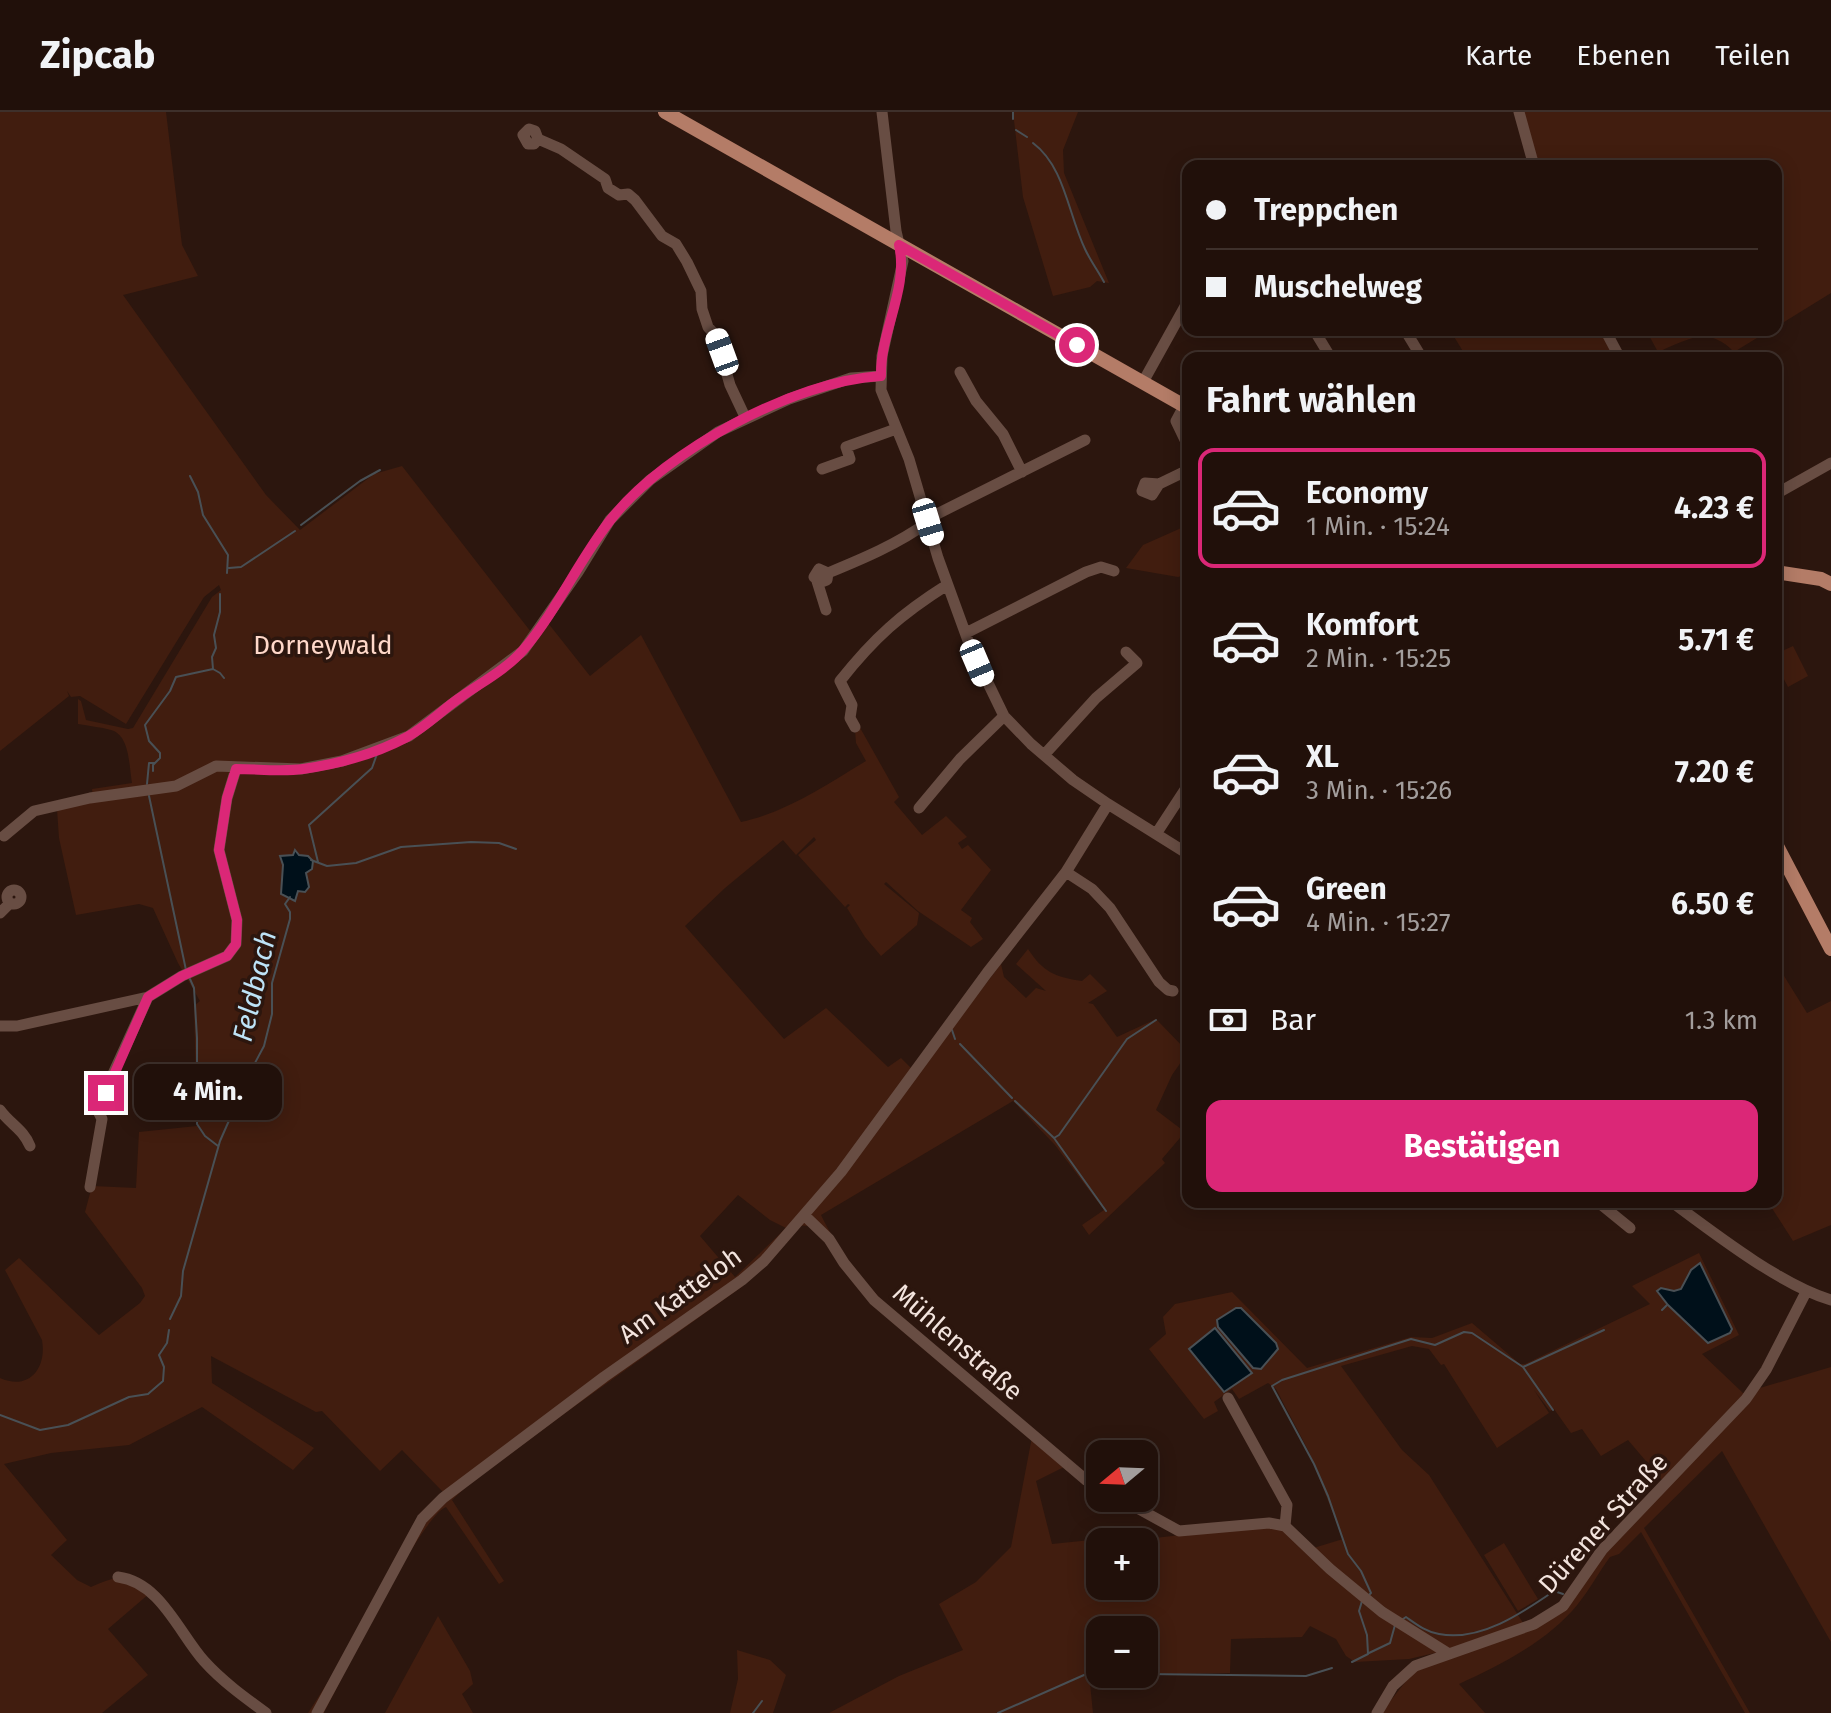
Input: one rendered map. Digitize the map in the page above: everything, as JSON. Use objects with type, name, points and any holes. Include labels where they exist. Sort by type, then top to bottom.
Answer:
[{"type":"main road","points":[[665,112],[1182,405]]},
{"type":"main road","points":[[1782,573],[1821,579],[1831,584],[1782,582]]},
{"type":"main road","points":[[1782,855],[1831,949]]},
{"type":"street","points":[[882,112],[903,261],[885,342],[881,390],[912,467],[947,585],[984,679],[1004,716],[1044,755],[1108,804],[1182,850]]},
{"type":"street","points":[[1519,112],[1532,160]]},
{"type":"street","points":[[538,139],[572,156],[605,179],[608,188],[619,195],[628,194],[662,236],[676,244],[701,291],[702,309],[708,327],[716,336],[730,385],[746,419]]},
{"type":"street","points":[[1143,382],[1182,312]]},
{"type":"street","points":[[960,372],[976,401],[1001,431],[1022,472]]},
{"type":"street","points":[[4,836],[34,811],[90,798],[176,786],[216,766],[301,769],[342,761],[409,736],[523,651],[610,520],[640,489],[697,446],[746,419],[828,384],[851,378],[881,376]]},
{"type":"street","points":[[1182,413],[1176,421],[1182,434]]},
{"type":"street","points":[[822,469],[850,459],[846,447],[896,429]]},
{"type":"street","points":[[826,610],[814,577],[817,570],[823,569],[828,573],[914,532],[927,521],[1085,440]]},
{"type":"street","points":[[1062,452],[1068,466]]},
{"type":"street","points":[[1782,491],[1831,463]]},
{"type":"street","points":[[1159,484],[1182,473]]},
{"type":"street","points":[[966,633],[1086,572],[1101,567],[1114,571]]},
{"type":"street","points":[[855,727],[850,718],[852,705],[840,681],[882,633],[912,607],[947,585]]},
{"type":"street","points":[[1044,755],[1096,698],[1137,663],[1126,652]]},
{"type":"street","points":[[919,808],[960,759],[1004,716]]},
{"type":"street","points":[[0,1026],[28,1024],[148,997],[186,974],[227,956],[236,944],[237,920],[219,850],[227,798],[236,769]]},
{"type":"street","points":[[1156,834],[1182,794]]},
{"type":"street","name":"Am Katteloh","points":[[317,1713],[422,1519],[443,1498],[764,1261],[841,1172],[987,973],[1066,872],[1108,804]]},
{"type":"street","points":[[1066,872],[1104,901],[1159,982],[1173,991]]},
{"type":"street","points":[[0,912],[10,903]]},
{"type":"street","points":[[90,1187],[102,1119],[97,1109],[148,997]]},
{"type":"street","points":[[0,1110],[10,1123],[24,1132],[30,1146]]},
{"type":"street","points":[[1606,1208],[1630,1228]]},
{"type":"street","points":[[1681,1208],[1806,1292],[1831,1300]]},
{"type":"street","name":"Mühlenstraße","points":[[804,1215],[829,1239],[874,1300],[1086,1480]]},
{"type":"street","name":"Dürener Straße","points":[[1377,1713],[1393,1686],[1410,1669],[1534,1624],[1563,1606],[1602,1550],[1746,1399],[1766,1370],[1806,1292]]},
{"type":"street","points":[[1228,1398],[1287,1505],[1285,1526]]},
{"type":"street","points":[[1144,1512],[1179,1531],[1269,1523],[1285,1526],[1364,1598],[1449,1654]]},
{"type":"street","points":[[118,1577],[129,1579],[150,1593],[204,1660],[266,1713]]},
{"type":"green space","name":"Dorneywald","points":[[0,112],[166,112],[182,245],[198,276],[123,295],[266,495],[300,530],[374,474],[402,466],[531,632],[518,652],[521,657],[548,623],[590,676],[641,635],[741,822],[790,805],[866,761],[856,743],[854,717],[899,797],[894,802],[922,835],[946,816],[967,837],[958,843],[962,849],[968,845],[991,870],[961,910],[972,918],[970,922],[983,939],[971,947],[918,911],[886,882],[884,884],[919,913],[917,925],[881,956],[847,908],[850,905],[845,907],[798,855],[816,840],[814,837],[796,855],[783,840],[685,926],[784,1039],[826,1008],[888,1067],[901,1058],[912,1069],[951,1029],[1001,964],[1004,977],[1026,998],[1036,988],[1046,991],[1016,964],[1028,949],[1045,968],[1064,978],[1082,981],[1090,974],[1107,991],[1088,1003],[1093,1004],[1117,1037],[1156,1019],[1182,1046],[1182,1061],[1156,1110],[1182,1130],[1182,1136],[1162,1159],[1165,1163],[1089,1235],[1082,1225],[1104,1210],[1055,1145],[1013,1101],[821,1215],[848,1260],[899,1317],[1086,1472],[1086,1475],[1070,1464],[1036,1481],[1052,1544],[1086,1541],[1086,1600],[1158,1600],[1158,1538],[1270,1525],[1285,1528],[1307,1550],[1343,1539],[1309,1452],[1276,1389],[1268,1383],[1239,1399],[1232,1389],[1214,1402],[1218,1411],[1204,1419],[1149,1349],[1166,1334],[1163,1317],[1175,1304],[1232,1292],[1307,1368],[1411,1337],[1432,1338],[1472,1323],[1520,1364],[1525,1364],[1650,1304],[1632,1286],[1699,1253],[1739,1335],[1702,1354],[1743,1393],[1831,1367],[1831,1642],[1722,1451],[1644,1528],[1750,1713],[1745,1713],[1641,1532],[1619,1554],[1610,1557],[1578,1604],[1553,1629],[1507,1660],[1459,1684],[1485,1713],[1381,1713],[1413,1672],[1440,1660],[1439,1652],[1409,1659],[1355,1662],[1346,1656],[1336,1639],[1310,1626],[1302,1637],[1231,1639],[1230,1673],[1158,1674],[1158,1616],[1086,1616],[1086,1688],[1090,1688],[1093,1713],[829,1713],[899,1676],[963,1650],[939,1604],[976,1582],[1011,1547],[1032,1437],[875,1307],[810,1226],[792,1225],[761,1260],[737,1279],[743,1286],[568,1411],[452,1500],[504,1581],[499,1584],[446,1507],[434,1517],[401,1568],[324,1713],[308,1713],[337,1668],[416,1521],[443,1492],[402,1450],[380,1471],[322,1411],[316,1412],[211,1356],[212,1383],[314,1448],[293,1470],[202,1407],[129,1445],[51,1453],[4,1464],[67,1540],[51,1555],[77,1580],[91,1587],[115,1578],[127,1579],[150,1593],[108,1629],[148,1675],[102,1713],[0,1713],[0,1378],[10,1381],[27,1379],[39,1368],[43,1350],[42,1340],[5,1270],[19,1258],[99,1335],[145,1296],[85,1212],[92,1186],[136,1188],[139,1132],[197,1126],[194,1006],[200,1001],[178,963],[153,908],[139,904],[76,915],[59,838],[57,809],[93,801],[92,789],[132,783],[128,752],[122,738],[111,730],[78,724],[78,699],[86,720],[133,728],[212,597],[221,590],[219,585],[204,597],[126,724],[80,696],[71,697],[67,691],[69,696],[0,751]],"holes":[[[738,1195],[770,1220],[786,1228],[735,1277],[700,1236]],[[1215,1328],[1252,1373],[1224,1392],[1189,1349]],[[1412,1346],[1429,1349],[1441,1365],[1444,1364],[1497,1448],[1549,1413],[1534,1390],[1550,1411],[1554,1409],[1571,1433],[1582,1429],[1601,1456],[1628,1440],[1662,1480],[1628,1516],[1574,1596],[1544,1618],[1525,1626],[1429,1475],[1402,1450],[1341,1366]]]},
{"type":"green space","points":[[1013,112],[1078,112],[1063,150],[1064,173],[1109,283],[1097,281],[1090,287],[1053,296],[1023,197]]},
{"type":"green space","points":[[1524,112],[1831,112],[1831,293],[1782,323],[1782,160],[1537,160]]},
{"type":"green space","points":[[1454,336],[1604,336],[1614,352],[1463,352]]},
{"type":"green space","points":[[1649,336],[1760,336],[1734,352],[1715,339],[1697,337],[1658,352]]},
{"type":"green space","points":[[1182,528],[1182,576],[1126,568],[1143,545]]},
{"type":"green space","points":[[1793,646],[1808,676],[1788,687],[1782,676],[1782,651]]},
{"type":"green space","points":[[1782,973],[1807,1013],[1831,1001],[1831,1225],[1793,1241],[1772,1208],[1782,1208]]},
{"type":"green space","points":[[1504,1543],[1538,1599],[1518,1611],[1484,1555]]},
{"type":"green space","points":[[438,1616],[470,1671],[473,1684],[462,1694],[473,1713],[385,1713]]},
{"type":"green space","points":[[737,1650],[770,1660],[786,1675],[773,1713],[730,1713],[738,1679]]},
{"type":"water","points":[[295,850],[313,861],[312,869],[306,873],[309,887],[305,892],[298,891],[295,901],[281,894],[283,865],[280,856],[293,855]]},
{"type":"water","points":[[1700,1263],[1732,1329],[1730,1333],[1708,1343],[1657,1291],[1661,1288],[1681,1289],[1691,1270]]},
{"type":"water","points":[[1241,1308],[1276,1343],[1278,1349],[1261,1369],[1253,1368],[1218,1327],[1217,1320]]},
{"type":"water","points":[[1215,1328],[1252,1373],[1224,1392],[1189,1349]]},
{"type":"waterway","points":[[1013,112],[1013,119]]},
{"type":"waterway","points":[[1016,130],[1027,137]]},
{"type":"waterway","points":[[1033,143],[1044,153],[1059,178],[1085,249],[1104,282]]},
{"type":"waterway","points":[[301,525],[380,470]]},
{"type":"waterway","points":[[190,476],[198,492],[203,515],[228,555],[227,573]]},
{"type":"waterway","points":[[229,568],[241,567],[295,531]]},
{"type":"waterway","points":[[153,771],[160,753],[149,741],[145,725],[170,691],[176,677],[213,669],[220,594]]},
{"type":"waterway","points":[[213,669],[224,678]]},
{"type":"waterway","points":[[318,862],[309,825],[372,768],[377,754]]},
{"type":"waterway","points":[[147,784],[149,763],[154,763]]},
{"type":"waterway","points":[[149,796],[186,970]]},
{"type":"waterway","name":"Feldbach","points":[[311,860],[327,866],[356,863],[401,847],[471,842],[499,843],[516,849]]},
{"type":"waterway","name":"Feldbach","points":[[170,1319],[181,1296],[183,1271],[220,1141],[235,1107],[245,1101],[250,1086],[248,1076],[264,1046],[272,1014],[272,983],[290,919],[285,904],[290,897]]},
{"type":"waterway","points":[[190,979],[194,988],[197,1038],[197,1124],[205,1136],[218,1146]]},
{"type":"waterway","points":[[1054,1138],[1127,1039],[1156,1020]]},
{"type":"waterway","points":[[952,1030],[955,1039]]},
{"type":"waterway","points":[[960,1044],[1012,1098]]},
{"type":"waterway","points":[[1015,1101],[1054,1138],[1106,1211]]},
{"type":"waterway","points":[[1662,1310],[1667,1305]]},
{"type":"waterway","name":"Feldbach","points":[[0,1415],[40,1430],[68,1425],[129,1397],[148,1394],[163,1381],[164,1367],[159,1355],[167,1343],[169,1330]]},
{"type":"waterway","points":[[1523,1367],[1604,1330]]},
{"type":"waterway","points":[[1369,1595],[1371,1593],[1361,1571],[1348,1554],[1314,1464],[1272,1386],[1282,1380],[1411,1339],[1435,1345],[1464,1332],[1472,1333],[1523,1367],[1553,1410]]},
{"type":"waterway","points":[[1403,1619],[1406,1617],[1434,1633],[1470,1634],[1500,1624],[1554,1591],[1563,1594]]},
{"type":"waterway","points":[[1352,1662],[1368,1654],[1367,1635],[1359,1611],[1362,1601]]},
{"type":"waterway","points":[[1369,1653],[1390,1643],[1395,1625]]},
{"type":"waterway","points":[[1158,1674],[1306,1676],[1332,1668]]},
{"type":"waterway","points":[[998,1713],[1084,1675]]},
{"type":"waterway","points":[[753,1713],[762,1701]]},
{"type":"route","points":[[106,1093],[148,997],[182,976],[227,956],[236,944],[237,920],[219,850],[227,798],[236,769],[301,769],[342,761],[409,736],[523,651],[610,520],[659,473],[718,432],[789,399],[851,378],[881,376],[882,356],[903,261],[899,245],[1077,345]]}]
